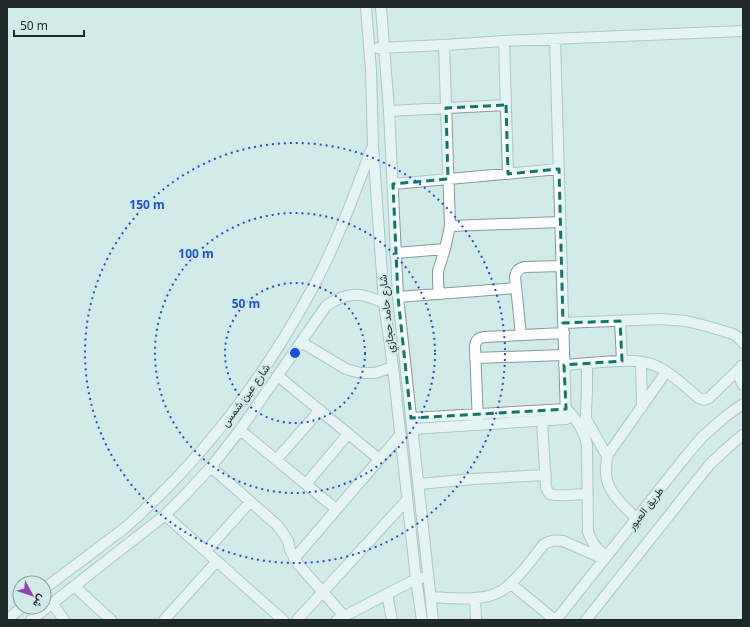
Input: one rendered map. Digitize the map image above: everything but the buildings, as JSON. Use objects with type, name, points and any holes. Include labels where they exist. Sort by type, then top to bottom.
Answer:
[{"type":"street","name":"شارع حامد حجازي","points":[[366,7],[370,49],[373,146],[384,303],[393,367],[416,579],[422,620]]},
{"type":"street","name":"شارع حامد حجازي","points":[[381,7],[389,111],[398,297],[433,620]]},
{"type":"street","points":[[370,49],[504,41],[743,31]]},
{"type":"street","points":[[555,39],[564,360],[568,414],[585,435]]},
{"type":"street","points":[[504,41],[508,174]]},
{"type":"street","points":[[439,294],[438,272],[450,226],[444,45]]},
{"type":"street","points":[[389,111],[506,105]]},
{"type":"street","name":"شارع عين شمس","points":[[52,583],[125,528],[168,488],[207,444],[244,398],[277,350],[307,299],[333,247],[373,146]]},
{"type":"street","points":[[393,184],[559,169]]},
{"type":"street","points":[[450,226],[560,222]]},
{"type":"street","points":[[396,253],[445,249]]},
{"type":"street","points":[[521,335],[515,274],[522,267],[562,266]]},
{"type":"street","points":[[398,297],[516,288]]},
{"type":"street","name":"شارع عين شمس","points":[[52,603],[165,515],[211,467],[240,430],[326,306],[336,299],[348,295],[360,294],[372,297],[384,303]]},
{"type":"street","points":[[478,425],[475,346],[476,341],[479,338],[521,335],[620,320],[661,319],[686,321],[710,327],[733,334],[743,343]]},
{"type":"street","points":[[620,320],[622,361]]},
{"type":"street","points":[[301,342],[346,369],[360,373],[375,373],[393,367]]},
{"type":"street","points":[[475,358],[564,360],[592,363],[622,361],[650,363],[659,367],[699,398],[704,400],[709,398],[742,365]]},
{"type":"street","points":[[640,362],[642,407]]},
{"type":"street","points":[[592,363],[587,390],[585,435],[587,445],[588,532],[592,542],[605,558]]},
{"type":"street","points":[[742,365],[739,377],[743,385]]},
{"type":"street","points":[[636,518],[615,497],[608,484],[605,470],[607,456],[666,372]]},
{"type":"street","points":[[278,376],[379,460]]},
{"type":"street","name":"طريق العبور","points":[[556,620],[702,437],[726,416],[743,404]]},
{"type":"street","points":[[276,460],[320,410]]},
{"type":"street","points":[[411,418],[478,414],[568,414]]},
{"type":"street","points":[[412,429],[542,421],[568,414]]},
{"type":"street","points":[[586,419],[607,456]]},
{"type":"street","points":[[542,421],[546,488],[549,493],[552,495],[587,494]]},
{"type":"street","points":[[240,430],[336,509]]},
{"type":"street","points":[[306,484],[348,434]]},
{"type":"street","points":[[294,558],[401,434]]},
{"type":"street","points":[[586,620],[710,464],[743,435]]},
{"type":"street","points":[[211,467],[277,525],[288,541],[290,550],[298,564],[323,592],[341,618],[416,579],[428,578]]},
{"type":"street","points":[[419,484],[546,475]]},
{"type":"street","points":[[297,620],[407,500]]},
{"type":"street","points":[[206,551],[250,502]]},
{"type":"street","points":[[165,515],[283,620]]},
{"type":"street","points":[[431,598],[488,597],[501,592],[511,584],[543,545],[549,541],[563,541],[605,558]]},
{"type":"street","points":[[164,620],[217,561]]},
{"type":"street","points":[[511,584],[556,620]]},
{"type":"street","points":[[74,586],[111,620]]},
{"type":"street","points":[[387,594],[392,620]]},
{"type":"street","points":[[475,598],[476,620]]},
{"type":"street","points":[[52,603],[64,620]]},
{"type":"highlighted area","points":[[506,105],[508,174],[559,169],[563,323],[620,321],[622,361],[564,365],[566,409],[411,418],[398,297],[393,184],[448,179],[446,108]]}]
